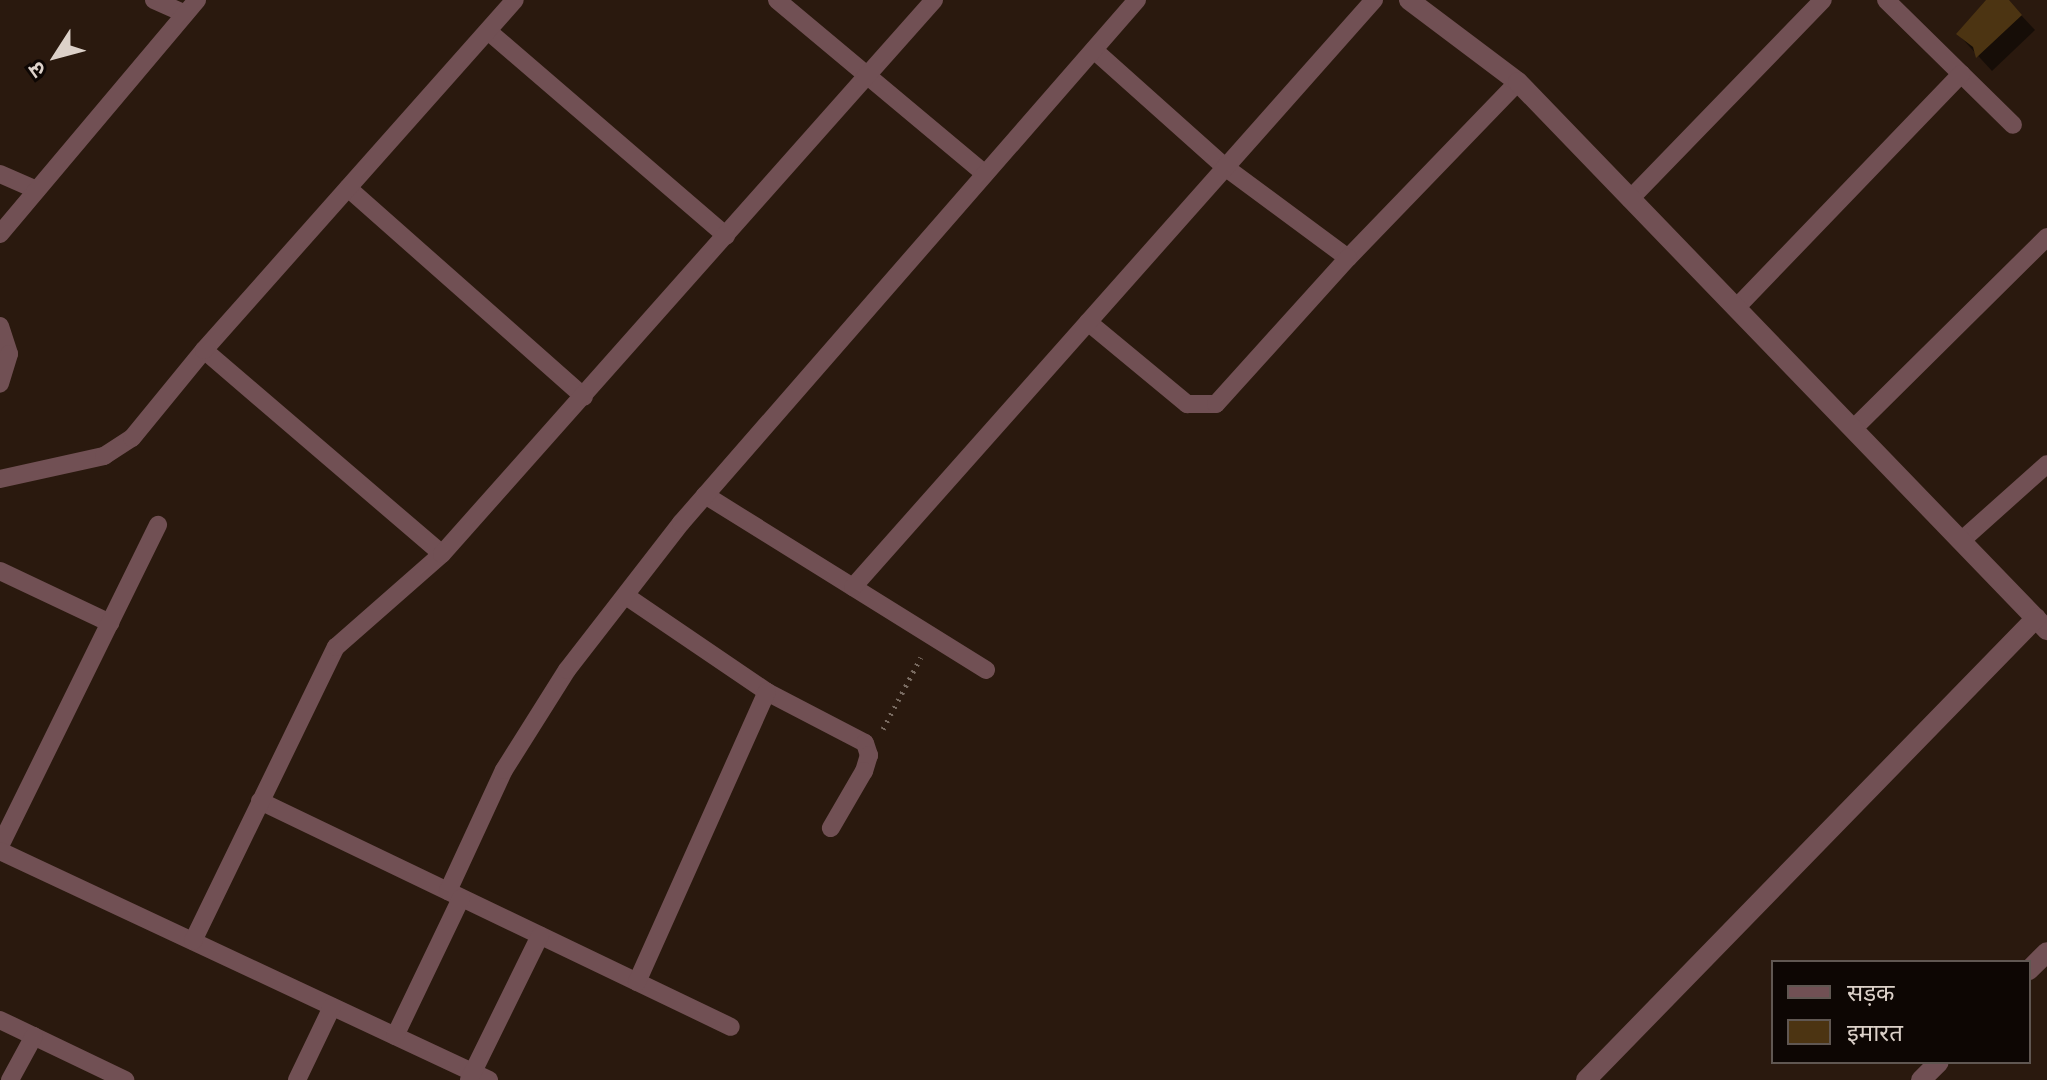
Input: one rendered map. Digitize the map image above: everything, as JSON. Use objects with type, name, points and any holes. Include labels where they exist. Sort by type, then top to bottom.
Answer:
[{"type":"street","points":[[1409,0],[1518,82],[2042,624],[1586,1080]]},
{"type":"street","points":[[2031,968],[2047,952]]},
{"type":"street","points":[[1921,1080],[1937,1064]]},
{"type":"lane","points":[[0,234],[191,7],[154,0]]},
{"type":"lane","points":[[0,479],[104,456],[132,438],[204,350],[515,0]]},
{"type":"lane","points":[[777,0],[985,174]]},
{"type":"lane","points":[[193,941],[336,647],[442,554],[934,0]]},
{"type":"lane","points":[[395,1036],[529,724],[705,495],[1137,0]]},
{"type":"lane","points":[[853,587],[1374,0]]},
{"type":"lane","points":[[1630,199],[1823,0]]},
{"type":"lane","points":[[1886,0],[2013,125]]},
{"type":"lane","points":[[488,31],[726,236]]},
{"type":"lane","points":[[1094,50],[1225,167],[1348,258]]},
{"type":"lane","points":[[1736,308],[1961,74]]},
{"type":"lane","points":[[1088,322],[1187,404],[1216,404],[1348,258],[1518,82]]},
{"type":"lane","points":[[0,174],[37,190]]},
{"type":"lane","points":[[348,188],[584,397]]},
{"type":"lane","points":[[1853,429],[2047,237]]},
{"type":"lane","points":[[0,326],[9,354],[0,384]]},
{"type":"lane","points":[[204,350],[442,554]]},
{"type":"lane","points":[[1961,541],[2047,464]]},
{"type":"lane","points":[[705,495],[986,670]]},
{"type":"lane","points":[[158,525],[0,848],[477,1077],[540,936]]},
{"type":"lane","points":[[0,571],[110,623]]},
{"type":"lane","points":[[626,596],[767,692],[854,735],[869,755],[831,828]]},
{"type":"lane","points":[[637,982],[767,692]]},
{"type":"lane","points":[[260,801],[731,1027]]},
{"type":"lane","points":[[297,1080],[332,1007]]},
{"type":"lane","points":[[0,1020],[125,1080]]},
{"type":"lane","points":[[10,1080],[34,1036]]},
{"type":"path","points":[[869,755],[932,636]]},
{"type":"building","points":[[1986,0],[2009,0],[2022,15],[1976,58],[1973,47],[1956,34]]}]
